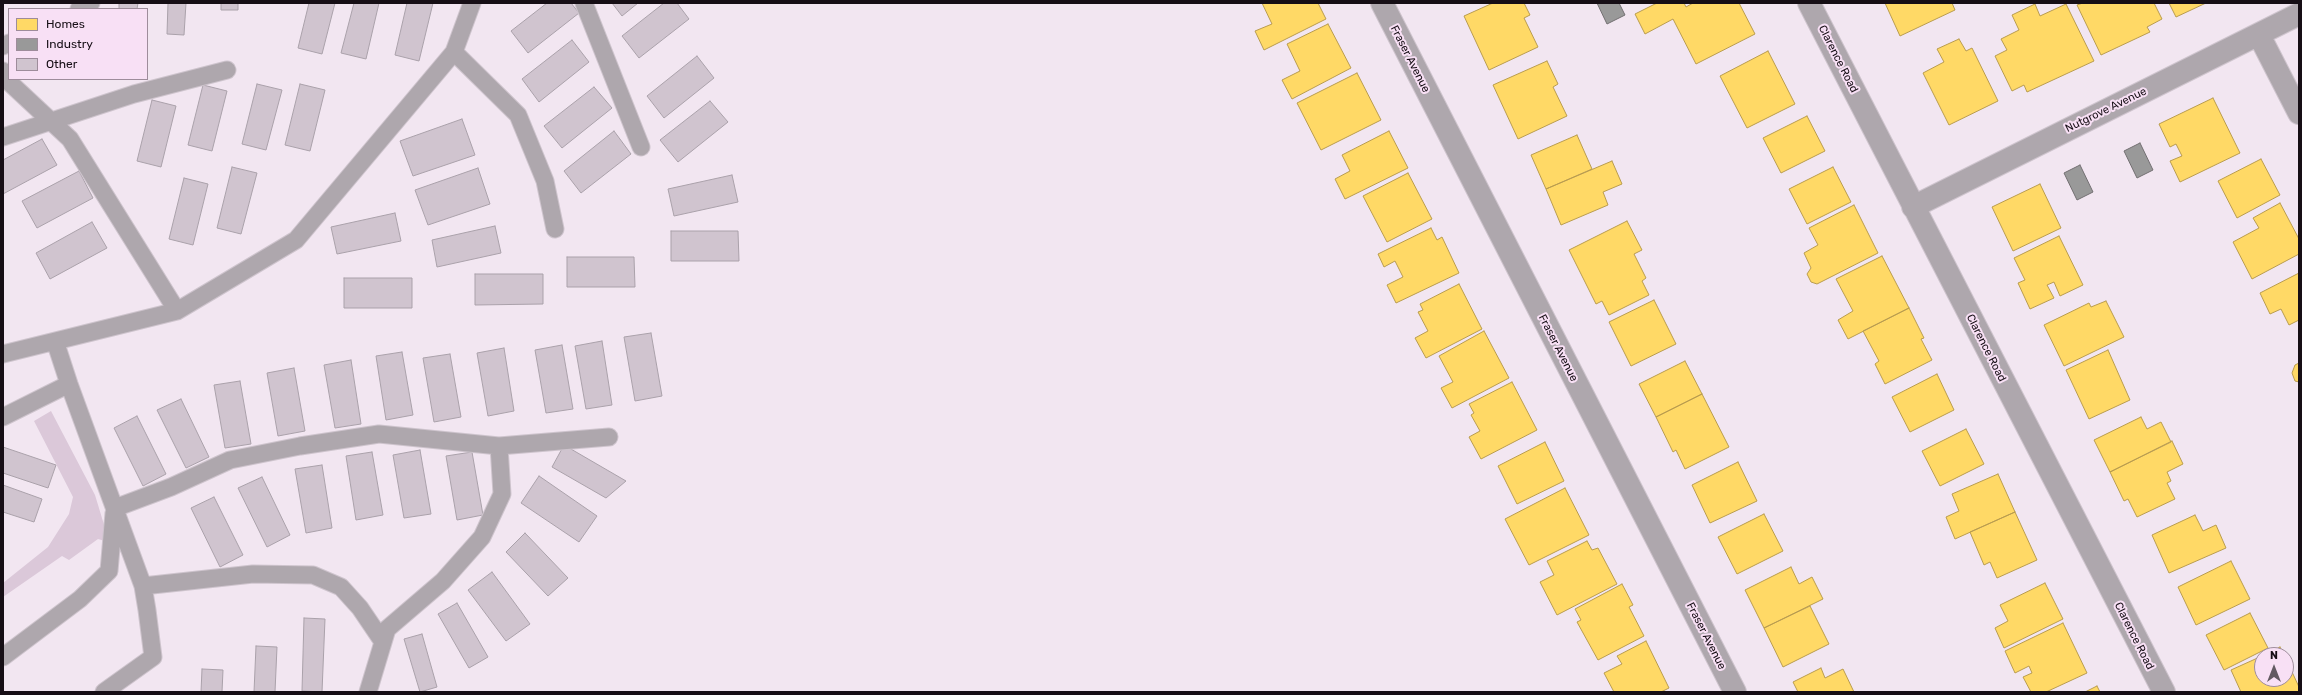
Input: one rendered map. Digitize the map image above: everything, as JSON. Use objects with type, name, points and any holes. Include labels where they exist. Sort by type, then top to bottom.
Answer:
[{"type":"street","name":"Clarence Road","points":[[1809,3],[2164,692]]},
{"type":"street","name":"Fraser Avenue","points":[[1385,4],[1735,692]]},
{"type":"street","name":"Nutgrove Avenue","points":[[1913,207],[2299,14]]},
{"type":"street","points":[[2259,34],[2299,112]]},
{"type":"lane","points":[[81,8],[91,3]]},
{"type":"lane","points":[[3,354],[177,311],[296,240],[454,52],[472,3]]},
{"type":"lane","points":[[584,3],[641,147]]},
{"type":"lane","points":[[454,52],[518,114],[545,181],[555,229]]},
{"type":"lane","points":[[3,137],[134,94],[227,70]]},
{"type":"lane","points":[[8,80],[70,139],[177,311]]},
{"type":"lane","points":[[55,340],[69,384],[143,586],[153,657],[104,692]]},
{"type":"lane","points":[[3,417],[69,384]]},
{"type":"lane","points":[[115,508],[171,487],[230,460],[300,446],[379,434],[499,446],[609,437]]},
{"type":"lane","points":[[368,692],[387,629],[443,581],[482,538],[502,494],[499,446]]},
{"type":"lane","points":[[3,656],[80,599],[109,571],[115,508]]},
{"type":"lane","points":[[143,586],[253,574],[313,575],[341,587],[360,608],[383,642]]},
{"type":"shaded area","points":[[51,411],[95,495],[105,528],[105,541],[98,539],[69,560],[62,556],[3,597],[3,583],[48,547],[69,514],[73,497],[34,421]]},
{"type":"building: Homes","points":[[1262,3],[1318,3],[1326,19],[1264,50],[1255,31],[1272,24]]},
{"type":"building: Homes","points":[[1493,3],[1524,3],[1530,15],[1524,18],[1538,47],[1489,70],[1464,16]]},
{"type":"building: Homes","points":[[1657,3],[1684,3],[1686,7],[1693,3],[1739,3],[1755,34],[1696,64],[1673,19],[1645,34],[1635,14]]},
{"type":"building: Homes","points":[[1885,3],[1952,3],[1955,10],[1900,36]]},
{"type":"building: Homes","points":[[2083,3],[2154,3],[2162,19],[2147,27],[2150,32],[2101,55],[2077,5]]},
{"type":"building: Homes","points":[[2169,3],[2206,3],[2176,17]]},
{"type":"building: Homes","points":[[2035,4],[2040,16],[2066,4],[2094,61],[2027,92],[2024,85],[2012,91],[1995,56],[2007,50],[2001,39],[2019,30],[2012,15]]},
{"type":"building: Homes","points":[[1328,24],[1351,68],[1292,99],[1282,80],[1300,71],[1287,44]]},
{"type":"building: Homes","points":[[1959,39],[1966,51],[1972,48],[1998,101],[1949,125],[1923,73],[1944,62],[1937,49]]},
{"type":"building: Homes","points":[[1768,51],[1795,104],[1747,128],[1720,76]]},
{"type":"building: Homes","points":[[1547,61],[1558,84],[1553,87],[1567,116],[1518,139],[1493,85]]},
{"type":"building: Homes","points":[[1357,73],[1381,120],[1321,150],[1297,103]]},
{"type":"building: Homes","points":[[2213,98],[2240,153],[2180,182],[2170,161],[2182,156],[2176,144],[2170,147],[2159,124]]},
{"type":"building: Homes","points":[[1807,116],[1825,151],[1781,173],[1763,138]]},
{"type":"building: Homes","points":[[1389,131],[1408,168],[1345,199],[1335,179],[1350,171],[1342,155]]},
{"type":"building: Homes","points":[[1577,135],[1592,169],[1546,189],[1531,155]]},
{"type":"building: Homes","points":[[2261,159],[2280,195],[2237,218],[2218,181]]},
{"type":"building: Homes","points":[[1612,161],[1622,184],[1603,192],[1608,205],[1561,225],[1546,189]]},
{"type":"building: Homes","points":[[1833,167],[1851,202],[1807,224],[1789,189]]},
{"type":"building: Homes","points":[[1408,173],[1432,219],[1387,242],[1363,196]]},
{"type":"building: Homes","points":[[2040,184],[2061,228],[2013,251],[1992,207]]},
{"type":"building: Homes","points":[[2280,203],[2299,239],[2299,254],[2252,279],[2233,242],[2259,228],[2253,218]]},
{"type":"building: Homes","points":[[1854,205],[1878,253],[1817,284],[1811,282],[1807,274],[1811,268],[1804,253],[1818,245],[1809,228]]},
{"type":"building: Homes","points":[[1627,221],[1642,250],[1634,254],[1646,278],[1642,281],[1649,295],[1609,315],[1602,301],[1596,304],[1569,250]]},
{"type":"building: Homes","points":[[1431,228],[1437,240],[1442,237],[1459,273],[1396,303],[1387,285],[1403,277],[1395,261],[1384,267],[1378,254]]},
{"type":"building: Homes","points":[[2059,236],[2083,285],[2060,296],[2054,282],[2047,285],[2054,298],[2030,309],[2018,283],[2025,280],[2014,258]]},
{"type":"building: Homes","points":[[1882,256],[1909,308],[1848,339],[1838,320],[1853,311],[1836,279]]},
{"type":"building: Homes","points":[[2299,273],[2299,320],[2289,325],[2281,309],[2270,314],[2260,293]]},
{"type":"building: Homes","points":[[1459,284],[1482,329],[1426,358],[1415,338],[1428,331],[1418,312],[1423,310],[1420,304]]},
{"type":"building: Homes","points":[[1654,300],[1676,344],[1631,366],[1609,322]]},
{"type":"building: Homes","points":[[2106,301],[2124,337],[2064,366],[2044,325],[2089,303],[2091,307]]},
{"type":"building: Homes","points":[[1909,308],[1924,338],[1921,339],[1932,360],[1885,384],[1875,364],[1879,361],[1863,331]]},
{"type":"building: Homes","points":[[1484,331],[1509,378],[1452,408],[1441,388],[1453,382],[1439,356]]},
{"type":"building: Homes","points":[[2108,350],[2130,400],[2089,419],[2066,370]]},
{"type":"building: Homes","points":[[1685,361],[1702,394],[1656,417],[1639,384]]},
{"type":"building: Homes","points":[[2299,363],[2299,382],[2295,381],[2292,373],[2295,365]]},
{"type":"building: Homes","points":[[1937,374],[1954,410],[1910,432],[1892,397]]},
{"type":"building: Homes","points":[[1512,382],[1537,430],[1481,459],[1469,437],[1480,431],[1471,415],[1474,413],[1469,404]]},
{"type":"building: Homes","points":[[1702,394],[1729,447],[1685,469],[1676,450],[1673,452],[1656,417]]},
{"type":"building: Homes","points":[[2141,417],[2147,429],[2161,422],[2171,442],[2110,472],[2094,440]]},
{"type":"building: Homes","points":[[1966,429],[1984,464],[1940,486],[1922,451]]},
{"type":"building: Homes","points":[[2172,441],[2183,464],[2167,472],[2171,481],[2167,483],[2175,499],[2137,517],[2128,499],[2124,501],[2110,472]]},
{"type":"building: Homes","points":[[1545,442],[1564,481],[1517,504],[1498,466]]},
{"type":"building: Homes","points":[[1738,462],[1757,501],[1710,523],[1692,485]]},
{"type":"building: Homes","points":[[1998,474],[2015,512],[1955,539],[1946,517],[1959,511],[1952,494]]},
{"type":"building: Homes","points":[[1565,488],[1589,535],[1529,565],[1505,519]]},
{"type":"building: Homes","points":[[2015,512],[2037,560],[1997,578],[1990,562],[1984,565],[1970,532]]},
{"type":"building: Homes","points":[[1764,514],[1783,551],[1737,574],[1718,537]]},
{"type":"building: Homes","points":[[2195,515],[2203,531],[2216,525],[2226,548],[2169,573],[2152,535]]},
{"type":"building: Homes","points":[[1587,541],[1592,550],[1598,548],[1617,584],[1557,615],[1540,582],[1554,575],[1547,561]]},
{"type":"building: Homes","points":[[2231,561],[2250,599],[2196,625],[2178,587]]},
{"type":"building: Homes","points":[[1791,567],[1799,584],[1812,577],[1823,599],[1764,628],[1745,590]]},
{"type":"building: Homes","points":[[2045,583],[2063,619],[2004,648],[1995,628],[2008,621],[2000,605]]},
{"type":"building: Homes","points":[[1622,584],[1633,605],[1629,607],[1644,636],[1598,660],[1577,622],[1581,620],[1575,609]]},
{"type":"building: Homes","points":[[1810,606],[1829,644],[1783,667],[1764,628]]},
{"type":"building: Homes","points":[[2250,613],[2267,647],[2254,647],[2254,655],[2224,670],[2206,635]]},
{"type":"building: Homes","points":[[2063,623],[2087,673],[2046,692],[2031,692],[2023,677],[2032,673],[2029,666],[2015,673],[2005,651]]},
{"type":"building: Homes","points":[[1646,641],[1669,688],[1661,692],[1614,692],[1604,673],[1622,664],[1617,656]]},
{"type":"building: Homes","points":[[2254,660],[2254,687],[2294,687],[2294,676],[2299,687],[2299,692],[2241,692],[2231,670]]},
{"type":"building: Homes","points":[[1821,668],[1825,678],[1843,669],[1854,692],[1798,692],[1793,682]]},
{"type":"building: Homes","points":[[2097,686],[2100,692],[2085,692]]},
{"type":"building: Industry","points":[[1597,3],[1619,3],[1625,15],[1607,24]]},
{"type":"building: Industry","points":[[2140,143],[2153,170],[2137,178],[2124,151]]},
{"type":"building: Industry","points":[[2080,165],[2093,192],[2077,200],[2064,173]]},
{"type":"building: Other","points":[[119,3],[138,3],[137,8],[119,8]]},
{"type":"building: Other","points":[[168,3],[186,3],[184,35],[167,34]]},
{"type":"building: Other","points":[[221,3],[238,3],[238,10],[221,10]]},
{"type":"building: Other","points":[[309,3],[335,3],[322,54],[298,48]]},
{"type":"building: Other","points":[[354,3],[379,3],[366,59],[341,53]]},
{"type":"building: Other","points":[[407,3],[433,3],[419,61],[395,55]]},
{"type":"building: Other","points":[[547,3],[571,3],[579,13],[528,53],[511,31]]},
{"type":"building: Other","points":[[612,3],[638,3],[622,16]]},
{"type":"building: Other","points":[[664,3],[677,3],[689,19],[639,58],[622,36]]},
{"type":"building: Other","points":[[572,40],[589,62],[539,102],[522,79]]},
{"type":"building: Other","points":[[697,56],[714,78],[664,118],[647,96]]},
{"type":"building: Other","points":[[257,84],[282,90],[266,150],[242,144]]},
{"type":"building: Other","points":[[300,84],[325,90],[310,151],[285,145]]},
{"type":"building: Other","points":[[203,85],[227,91],[212,151],[188,145]]},
{"type":"building: Other","points":[[594,87],[612,108],[562,148],[544,126]]},
{"type":"building: Other","points":[[152,100],[176,106],[161,167],[137,161]]},
{"type":"building: Other","points":[[710,101],[728,122],[678,162],[660,140]]},
{"type":"building: Other","points":[[462,119],[475,155],[413,176],[400,141]]},
{"type":"building: Other","points":[[614,131],[631,154],[581,193],[564,171]]},
{"type":"building: Other","points":[[42,139],[57,165],[3,194],[3,160]]},
{"type":"building: Other","points":[[232,167],[257,173],[241,234],[217,228]]},
{"type":"building: Other","points":[[478,168],[490,204],[428,225],[415,190]]},
{"type":"building: Other","points":[[79,171],[93,198],[37,228],[22,201]]},
{"type":"building: Other","points":[[732,175],[738,202],[674,216],[668,189]]},
{"type":"building: Other","points":[[184,178],[208,184],[193,245],[169,239]]},
{"type":"building: Other","points":[[395,213],[401,241],[337,254],[331,227]]},
{"type":"building: Other","points":[[92,222],[107,248],[50,279],[36,253]]},
{"type":"building: Other","points":[[495,226],[501,253],[437,267],[432,240]]},
{"type":"building: Other","points":[[671,231],[738,231],[739,261],[671,261]]},
{"type":"building: Other","points":[[567,257],[634,257],[635,287],[567,287]]},
{"type":"building: Other","points":[[475,274],[543,274],[543,304],[475,305]]},
{"type":"building: Other","points":[[344,278],[412,278],[412,308],[344,308]]},
{"type":"building: Other","points":[[651,333],[662,396],[635,401],[624,337]]},
{"type":"building: Other","points":[[602,341],[612,405],[586,409],[575,346]]},
{"type":"building: Other","points":[[562,345],[573,409],[546,413],[535,350]]},
{"type":"building: Other","points":[[504,348],[514,411],[488,416],[477,353]]},
{"type":"building: Other","points":[[402,352],[413,415],[386,420],[376,356]]},
{"type":"building: Other","points":[[450,354],[461,417],[434,422],[423,358]]},
{"type":"building: Other","points":[[351,360],[361,424],[335,428],[324,365]]},
{"type":"building: Other","points":[[294,368],[305,431],[278,436],[267,373]]},
{"type":"building: Other","points":[[240,381],[251,444],[225,448],[214,385]]},
{"type":"building: Other","points":[[181,399],[209,457],[186,468],[157,410]]},
{"type":"building: Other","points":[[137,416],[166,474],[143,486],[114,428]]},
{"type":"building: Other","points":[[564,445],[626,481],[606,498],[552,467]]},
{"type":"building: Other","points":[[3,447],[56,465],[48,488],[3,473]]},
{"type":"building: Other","points":[[420,450],[431,514],[404,518],[393,455]]},
{"type":"building: Other","points":[[372,452],[383,515],[356,520],[346,456]]},
{"type":"building: Other","points":[[472,452],[483,515],[457,520],[446,456]]},
{"type":"building: Other","points":[[322,465],[332,528],[306,533],[295,469]]},
{"type":"building: Other","points":[[539,476],[597,516],[579,542],[521,503]]},
{"type":"building: Other","points":[[262,477],[290,535],[267,547],[238,488]]},
{"type":"building: Other","points":[[3,485],[42,499],[34,522],[3,512]]},
{"type":"building: Other","points":[[214,497],[243,555],[220,567],[191,508]]},
{"type":"building: Other","points":[[525,533],[568,578],[548,596],[506,552]]},
{"type":"building: Other","points":[[492,572],[530,624],[506,641],[468,590]]},
{"type":"building: Other","points":[[457,603],[488,657],[469,668],[438,614]]},
{"type":"building: Other","points":[[304,618],[325,619],[322,692],[302,691]]},
{"type":"building: Other","points":[[422,634],[437,687],[420,692],[404,639]]},
{"type":"building: Other","points":[[256,646],[277,647],[275,692],[254,692]]},
{"type":"building: Other","points":[[202,669],[223,670],[222,692],[201,692]]}]
